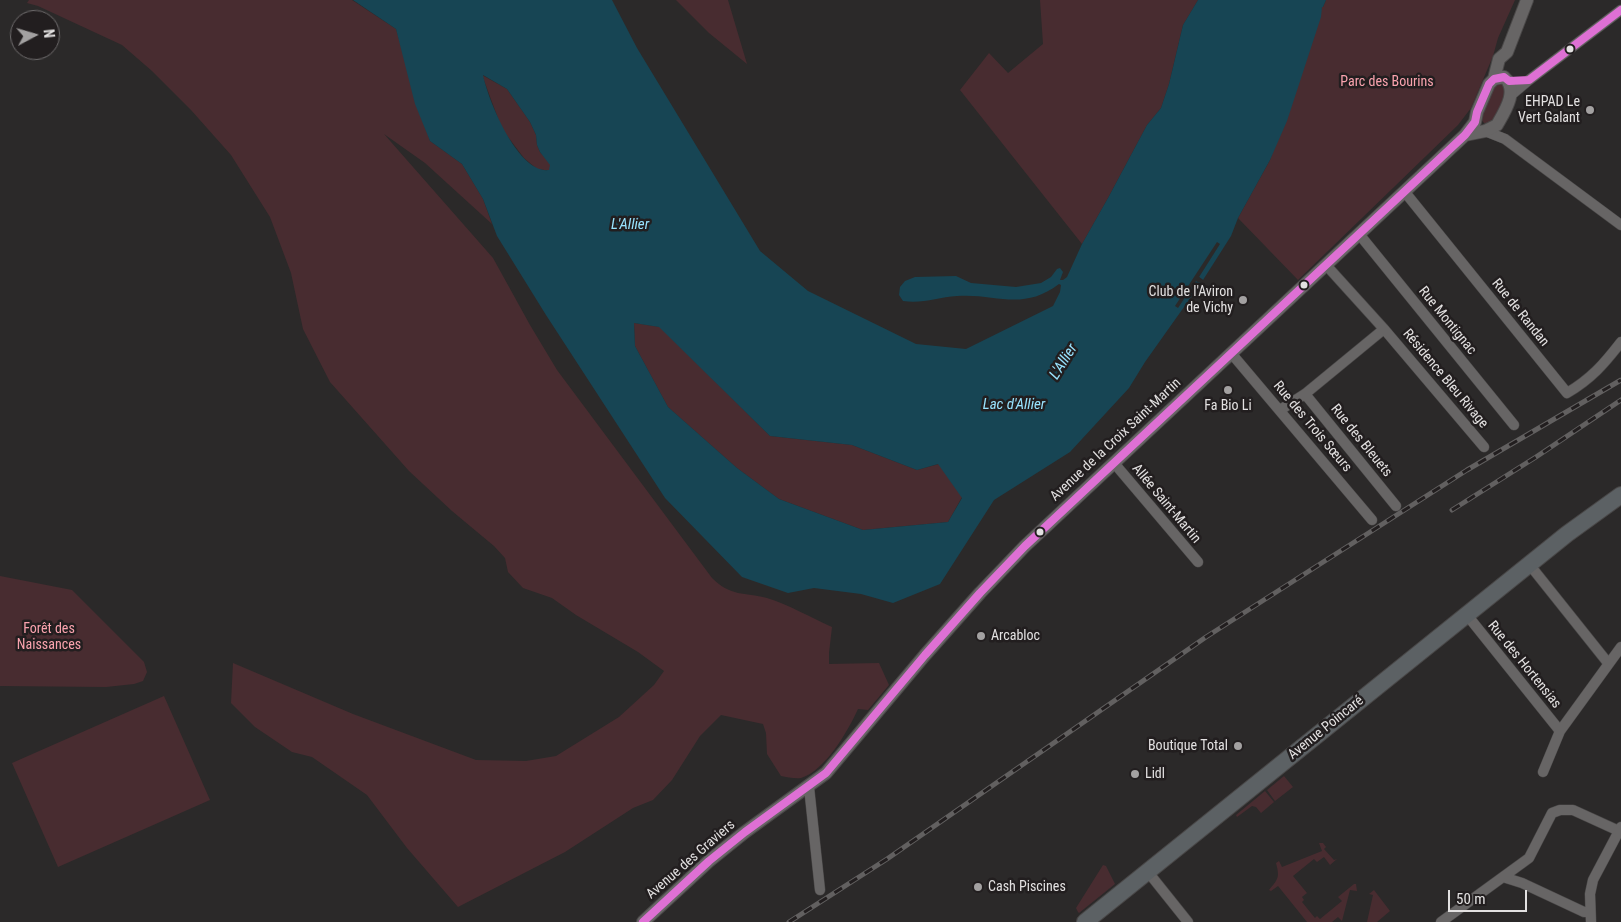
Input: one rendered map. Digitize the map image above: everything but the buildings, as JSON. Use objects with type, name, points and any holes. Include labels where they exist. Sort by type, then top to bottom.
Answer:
[{"type":"main road","name":"Avenue Poincaré","points":[[1086,922],[1620,491]]},
{"type":"street","points":[[1527,0],[1507,52],[1499,60],[1494,79],[1489,84],[1477,112],[1481,128],[1505,140],[1621,225]]},
{"type":"street","points":[[1510,96],[1621,10]]},
{"type":"street","points":[[1481,128],[1498,125],[1510,96],[1511,86],[1509,81],[1504,77],[1494,79]]},
{"type":"street","points":[[1509,81],[1529,80]]},
{"type":"street","name":"Avenue de la Croix Saint-Martin","points":[[809,787],[826,773],[925,655],[986,587],[1030,542],[1404,191],[1465,136],[1481,128]]},
{"type":"street","name":"Rue de Randan","points":[[1404,191],[1567,393],[1582,384],[1602,367],[1621,342]]},
{"type":"street","name":"Rue Montignac","points":[[1359,234],[1514,425]]},
{"type":"street","name":"Résidence Bleu Rivage","points":[[1326,265],[1384,328],[1484,447]]},
{"type":"street","name":"Résidence Bleu Rivage","points":[[1280,410],[1305,394],[1384,328]]},
{"type":"street","name":"Rue des Trois Sœurs","points":[[1231,353],[1372,520]]},
{"type":"street","name":"Rue des Bleuets","points":[[1305,394],[1396,506]]},
{"type":"street","name":"Allée Saint-Martin","points":[[1114,463],[1198,562]]},
{"type":"street","points":[[1529,564],[1608,663]]},
{"type":"street","name":"Rue des Hortensias","points":[[1467,615],[1560,731]]},
{"type":"street","points":[[1544,772],[1560,731],[1621,646]]},
{"type":"street","points":[[809,787],[820,890]]},
{"type":"street","name":"Avenue des Graviers","points":[[643,922],[709,861],[745,832],[809,787]]},
{"type":"street","points":[[1441,922],[1529,858],[1552,813],[1560,810],[1573,810],[1620,829],[1593,880],[1590,894],[1591,919]]},
{"type":"street","points":[[1148,872],[1188,922]]},
{"type":"street","points":[[1503,877],[1522,883],[1584,912],[1591,919]]},
{"type":"green space","points":[[29,0],[352,0],[396,29],[430,141],[462,164],[483,199],[492,224],[425,163],[384,134],[493,258],[557,370],[712,578],[732,591],[767,598],[832,627],[829,664],[879,663],[889,685],[868,710],[858,709],[842,739],[827,759],[810,774],[801,778],[781,776],[767,754],[766,733],[763,724],[721,715],[700,736],[672,780],[653,800],[633,808],[565,852],[458,907],[407,848],[367,795],[312,757],[292,752],[255,727],[231,703],[233,663],[353,714],[476,760],[526,761],[556,756],[619,717],[654,685],[664,671],[638,652],[576,615],[552,598],[523,588],[508,572],[505,558],[494,546],[452,511],[409,471],[330,382],[303,329],[291,273],[270,217],[231,155],[191,110],[152,71],[122,45],[60,16],[60,10],[47,10],[27,3]]},
{"type":"green space","points":[[676,0],[728,0],[747,64],[709,33]]},
{"type":"green space","points":[[1040,0],[1198,0],[1183,25],[1169,84],[1161,108],[1147,125],[1082,244],[960,90],[989,53],[1008,73],[1043,44]]},
{"type":"green space","name":"Parc des Bourins","points":[[1326,0],[1515,0],[1471,108],[1458,125],[1298,280],[1238,218],[1270,160]]},
{"type":"green space","points":[[482,75],[507,89],[530,122],[536,135],[540,152],[551,165],[550,170],[537,169],[524,158],[502,129]]},
{"type":"green space","points":[[1503,82],[1506,95],[1493,121],[1484,123],[1481,119],[1482,112],[1496,83]]},
{"type":"green space","points":[[634,323],[660,327],[770,436],[852,445],[917,470],[939,464],[962,497],[948,522],[863,530],[779,499],[737,468],[668,407],[635,346]]},
{"type":"green space","name":"Forêt des Naissances","points":[[0,576],[72,590],[144,662],[147,672],[143,681],[134,684],[106,687],[0,686]]},
{"type":"green space","points":[[164,696],[210,800],[58,867],[12,763]]},
{"type":"green space","points":[[1284,776],[1293,787],[1275,801],[1267,790]]},
{"type":"green space","points":[[1265,791],[1274,802],[1261,813],[1256,807],[1252,806],[1237,817],[1236,815]]},
{"type":"green space","points":[[1319,843],[1323,843],[1326,847],[1324,849],[1334,860],[1337,859],[1330,865],[1324,857],[1317,862],[1314,859],[1293,876],[1307,893],[1302,897],[1304,900],[1302,902],[1315,918],[1317,916],[1320,919],[1342,901],[1338,897],[1356,884],[1357,891],[1350,890],[1342,921],[1338,917],[1332,922],[1307,922],[1278,886],[1271,891],[1269,890],[1277,878],[1276,863],[1279,861],[1282,867],[1322,851]]},
{"type":"green space","points":[[1103,865],[1106,866],[1115,884],[1079,913],[1076,908]]},
{"type":"green space","points":[[1374,890],[1390,911],[1377,922],[1367,922],[1373,895],[1369,894]]},
{"type":"water","name":"L'Allier","points":[[353,0],[612,0],[637,48],[760,251],[808,291],[916,344],[966,349],[1053,306],[1060,292],[1061,285],[1059,284],[1033,297],[1021,299],[957,296],[910,302],[903,301],[899,295],[900,287],[905,281],[915,277],[956,276],[971,283],[1016,287],[1041,283],[1060,268],[1063,272],[1060,280],[1063,280],[1067,277],[1082,244],[1147,125],[1161,108],[1169,84],[1183,25],[1198,0],[1326,0],[1322,7],[1321,17],[1287,121],[1270,160],[1238,218],[1231,236],[1203,280],[1199,277],[1220,244],[1196,281],[1201,283],[1145,362],[1129,388],[1070,452],[994,500],[940,584],[893,603],[861,594],[814,588],[788,593],[742,577],[665,498],[497,236],[483,199],[462,164],[430,141],[415,104],[396,29]],"holes":[[[483,75],[507,89],[530,122],[536,135],[540,152],[550,165],[549,170],[537,168],[526,160],[516,148],[498,117]],[[634,323],[659,327],[770,436],[852,445],[917,470],[938,464],[962,498],[948,522],[863,530],[779,499],[737,468],[668,407],[635,346]]]},
{"type":"pier","points":[[1217,242],[1220,244],[1199,277],[1203,280],[1201,283],[1196,281],[1178,308],[1175,306]]},
{"type":"railway","points":[[789,922],[887,859],[1206,637],[1467,470],[1621,380]]},
{"type":"railway","points":[[1452,510],[1621,400]]},
{"type":"transit line","points":[[643,922],[709,861],[745,832],[826,773],[925,655],[1025,546],[1465,135],[1475,122],[1477,112],[1489,84],[1494,79],[1504,77],[1509,81],[1529,80],[1621,10]]},
{"type":"place","name":"EHPAD Le Vert Galant","points":[[1590,110]]},
{"type":"place","name":"Club de l'Aviron de Vichy","points":[[1243,300]]},
{"type":"place","name":"Fa Bio Li","points":[[1228,390]]},
{"type":"place","name":"Arcabloc","points":[[981,636]]},
{"type":"place","name":"Boutique Total","points":[[1238,746]]},
{"type":"place","name":"Lidl","points":[[1135,774]]},
{"type":"place","name":"Cash Piscines","points":[[978,887]]},
{"type":"water label","name":"Lac d'Allier","points":[[1014,405]]}]
